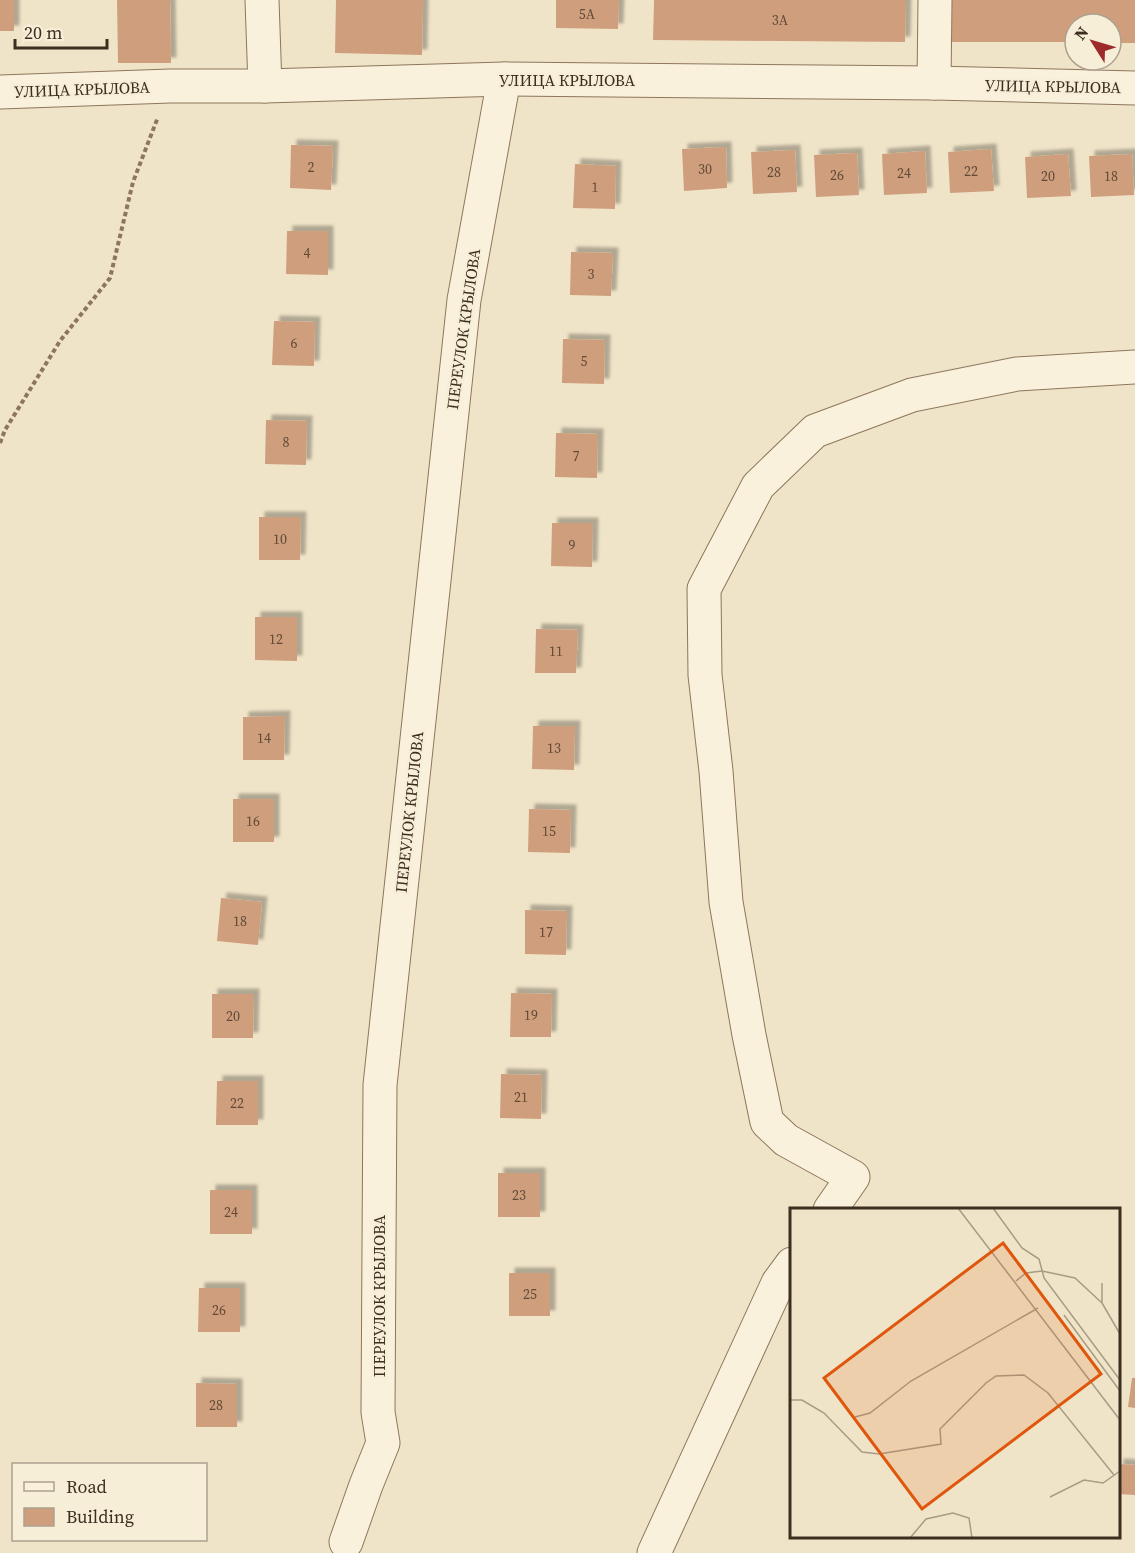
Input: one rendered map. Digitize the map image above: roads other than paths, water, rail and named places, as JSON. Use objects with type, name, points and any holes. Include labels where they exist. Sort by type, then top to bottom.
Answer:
[{"type":"street","points":[[262,0],[266,86]]},
{"type":"street","points":[[934,83],[935,0]]},
{"type":"street","name":"УЛИЦА КРЫЛОВА","points":[[0,92],[504,79],[934,83],[1135,88]]},
{"type":"street","name":"ПЕРЕУЛОК КРЫЛОВА","points":[[346,1542],[383,1443],[378,1402],[380,1085],[464,300],[504,79]]},
{"type":"street","points":[[831,1208],[853,1178],[786,1140],[767,1122],[749,1035],[726,902],[716,771],[705,675],[704,589],[758,486],[815,431],[912,395],[1017,374],[1135,368]]},
{"type":"street","points":[[654,1553],[778,1283],[790,1267]]}]
